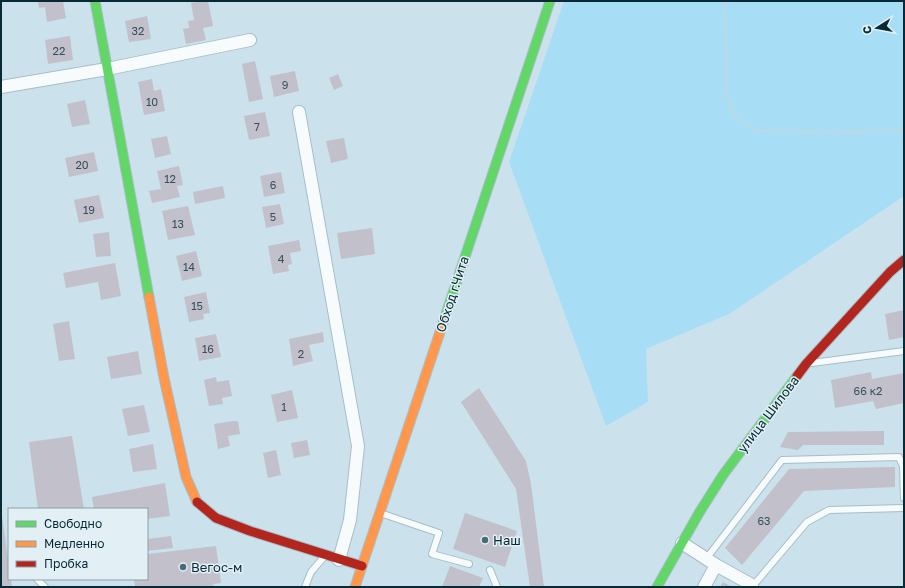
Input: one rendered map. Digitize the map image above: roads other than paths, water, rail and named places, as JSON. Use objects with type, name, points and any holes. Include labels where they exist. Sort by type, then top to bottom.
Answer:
[{"type":"main road","points":[[95,1],[164,378],[186,477],[197,502],[216,518],[250,531],[362,566]]},
{"type":"main road","name":"Обход г.Чита","points":[[355,587],[550,1]]},
{"type":"main road","name":"улица Шилова","points":[[657,587],[723,475],[806,364],[904,260]]},
{"type":"street","points":[[1,87],[107,69],[250,40]]},
{"type":"street","points":[[299,112],[358,446],[350,520],[339,560]]},
{"type":"street","points":[[682,543],[711,562],[753,586]]},
{"type":"street","points":[[704,587],[711,562]]},
{"type":"lane","points":[[806,364],[904,351]]},
{"type":"lane","points":[[711,562],[782,460],[898,457],[902,466],[904,498]]},
{"type":"lane","points":[[753,586],[807,522],[829,510],[904,508]]},
{"type":"lane","points":[[380,513],[439,533],[432,554],[469,564]]},
{"type":"lane","points":[[305,587],[311,572],[325,555]]},
{"type":"lane","points":[[490,570],[497,587]]},
{"type":"place","name":"Наш","points":[[485,540]]},
{"type":"place","name":"Вегос-м","points":[[183,567]]}]
